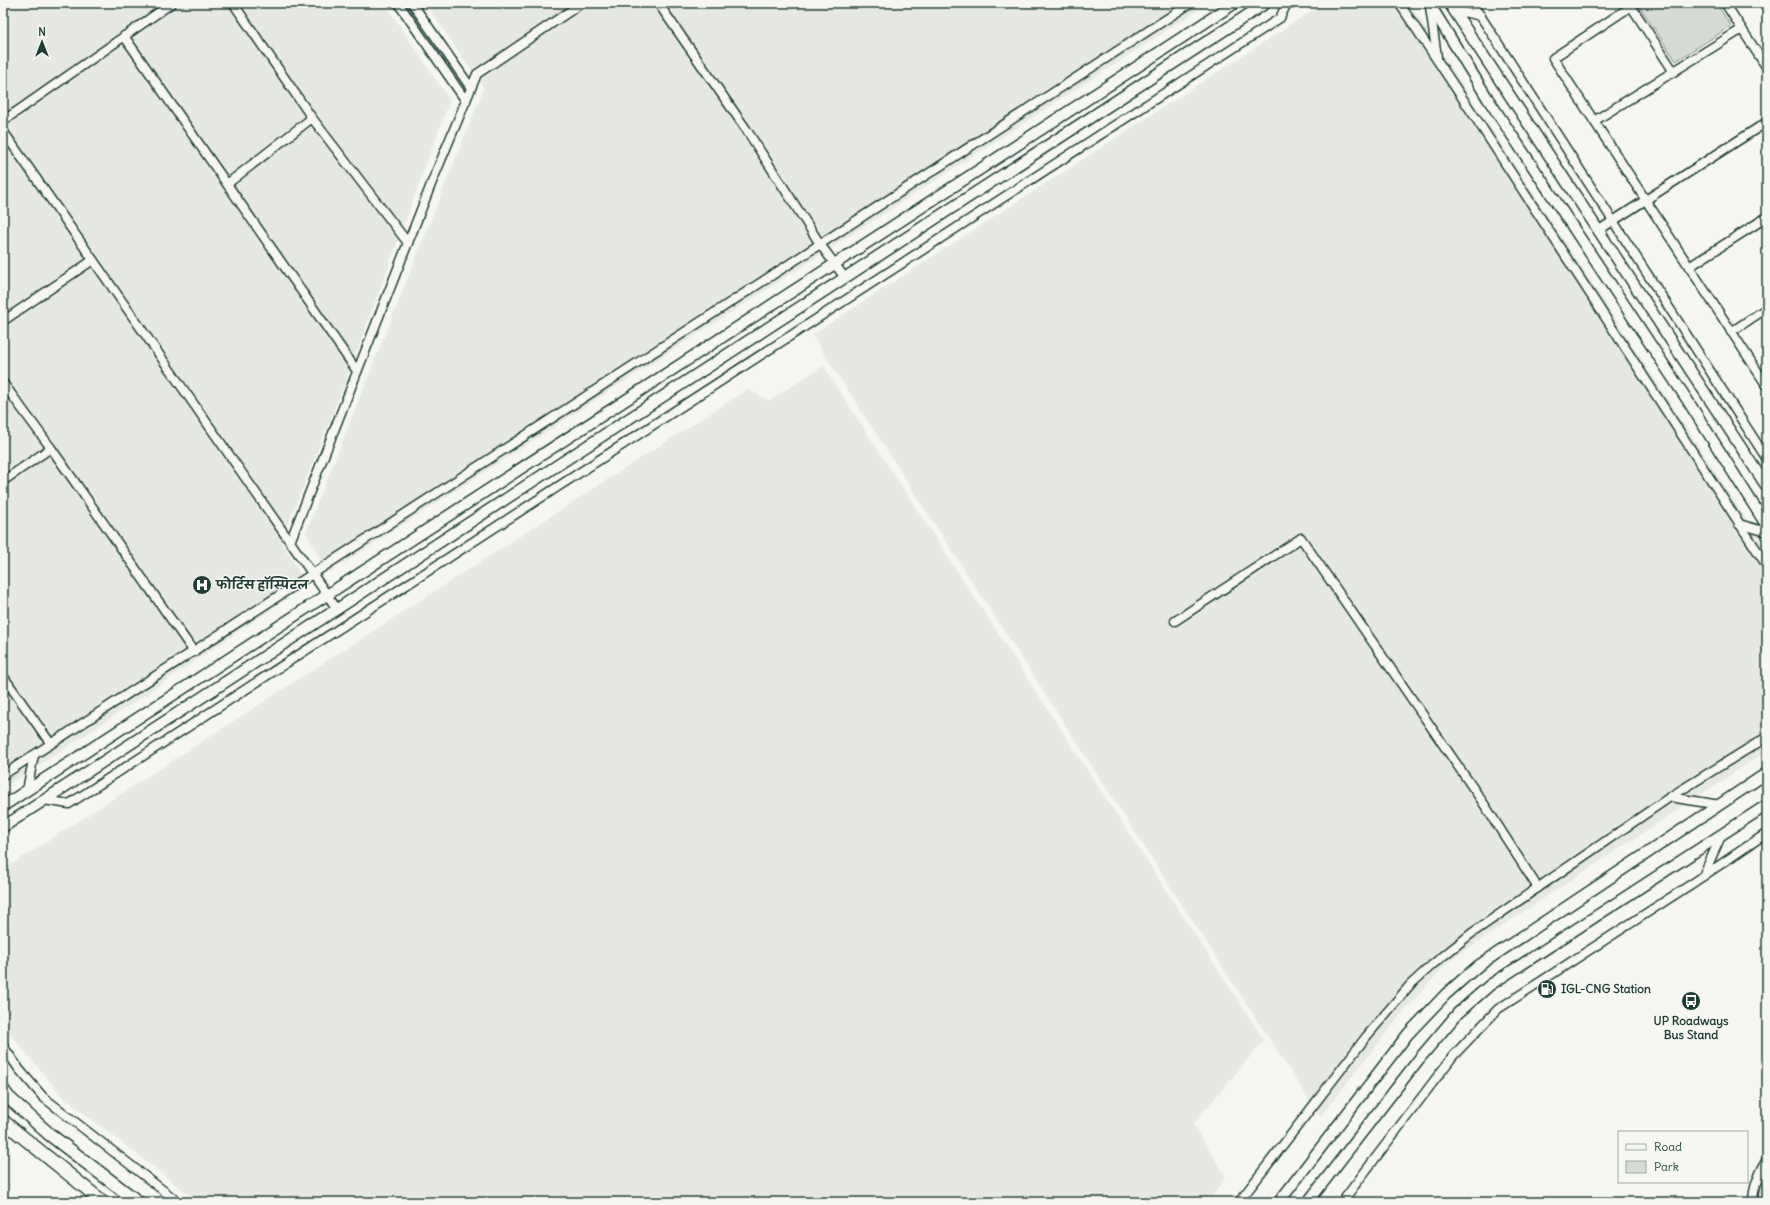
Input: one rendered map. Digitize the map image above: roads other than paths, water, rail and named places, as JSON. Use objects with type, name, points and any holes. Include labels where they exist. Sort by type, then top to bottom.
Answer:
[{"type":"main road","points":[[3,1090],[8,1098],[49,1134],[138,1202]]},
{"type":"main road","points":[[3,1121],[103,1202]]},
{"type":"street","points":[[3,121],[172,3]]},
{"type":"street","points":[[233,3],[312,118],[408,243]]},
{"type":"street","points":[[398,3],[466,101]]},
{"type":"street","points":[[412,3],[471,88]]},
{"type":"street","points":[[290,542],[432,182],[477,74],[582,3]]},
{"type":"street","points":[[658,3],[746,129],[820,244],[845,278]]},
{"type":"street","points":[[3,775],[313,575],[1191,3]]},
{"type":"street","points":[[3,806],[1235,3]]},
{"type":"street","points":[[3,827],[1266,3]]},
{"type":"street","points":[[44,800],[69,804],[1280,18],[1287,3]]},
{"type":"street","points":[[1399,3],[1767,566]]},
{"type":"street","points":[[1472,3],[1767,459]]},
{"type":"street","points":[[1725,3],[1767,68]]},
{"type":"street","points":[[1429,4],[1437,60]]},
{"type":"street","points":[[1429,4],[1488,99],[1677,385],[1767,526]]},
{"type":"street","points":[[1674,72],[1633,4],[1553,58],[1767,386]]},
{"type":"street","points":[[1452,6],[1481,16]]},
{"type":"street","points":[[1452,6],[1767,487]]},
{"type":"street","points":[[1594,121],[1742,30]]},
{"type":"street","points":[[124,36],[357,371]]},
{"type":"street","points":[[227,184],[312,118]]},
{"type":"street","points":[[1599,230],[1767,122]]},
{"type":"street","points":[[3,131],[337,609]]},
{"type":"street","points":[[1689,267],[1767,217]]},
{"type":"street","points":[[3,321],[93,260]]},
{"type":"street","points":[[1731,332],[1767,308]]},
{"type":"street","points":[[3,383],[194,652]]},
{"type":"street","points":[[3,481],[50,448]]},
{"type":"street","points":[[1739,524],[1767,532]]},
{"type":"street","points":[[1175,621],[1301,538],[1478,795],[1538,888]]},
{"type":"street","points":[[3,676],[51,744]]},
{"type":"street","points":[[1239,1202],[1366,1037],[1410,985],[1432,965],[1472,933],[1670,797],[1767,737]]},
{"type":"street","points":[[27,790],[34,755]]},
{"type":"street","points":[[1279,1202],[1408,1034],[1446,994],[1478,966],[1767,773]]},
{"type":"street","points":[[1670,797],[1720,805]]},
{"type":"street","points":[[1308,1202],[1419,1059],[1458,1013],[1485,990],[1767,805]]},
{"type":"street","points":[[1702,877],[1723,833]]},
{"type":"street","points":[[1342,1202],[1453,1056],[1498,1009],[1702,877],[1767,833]]},
{"type":"street","points":[[3,1046],[19,1069],[43,1096],[178,1202]]},
{"type":"street","points":[[1752,1202],[1754,1187],[1767,1159]]},
{"type":"place","name":"फोर्टिस हॉस्पिटल","points":[[202,585]]},
{"type":"place","name":"IGL-CNG Station","points":[[1547,989]]},
{"type":"place","name":"UP Roadways Bus Stand","points":[[1691,1001]]}]
